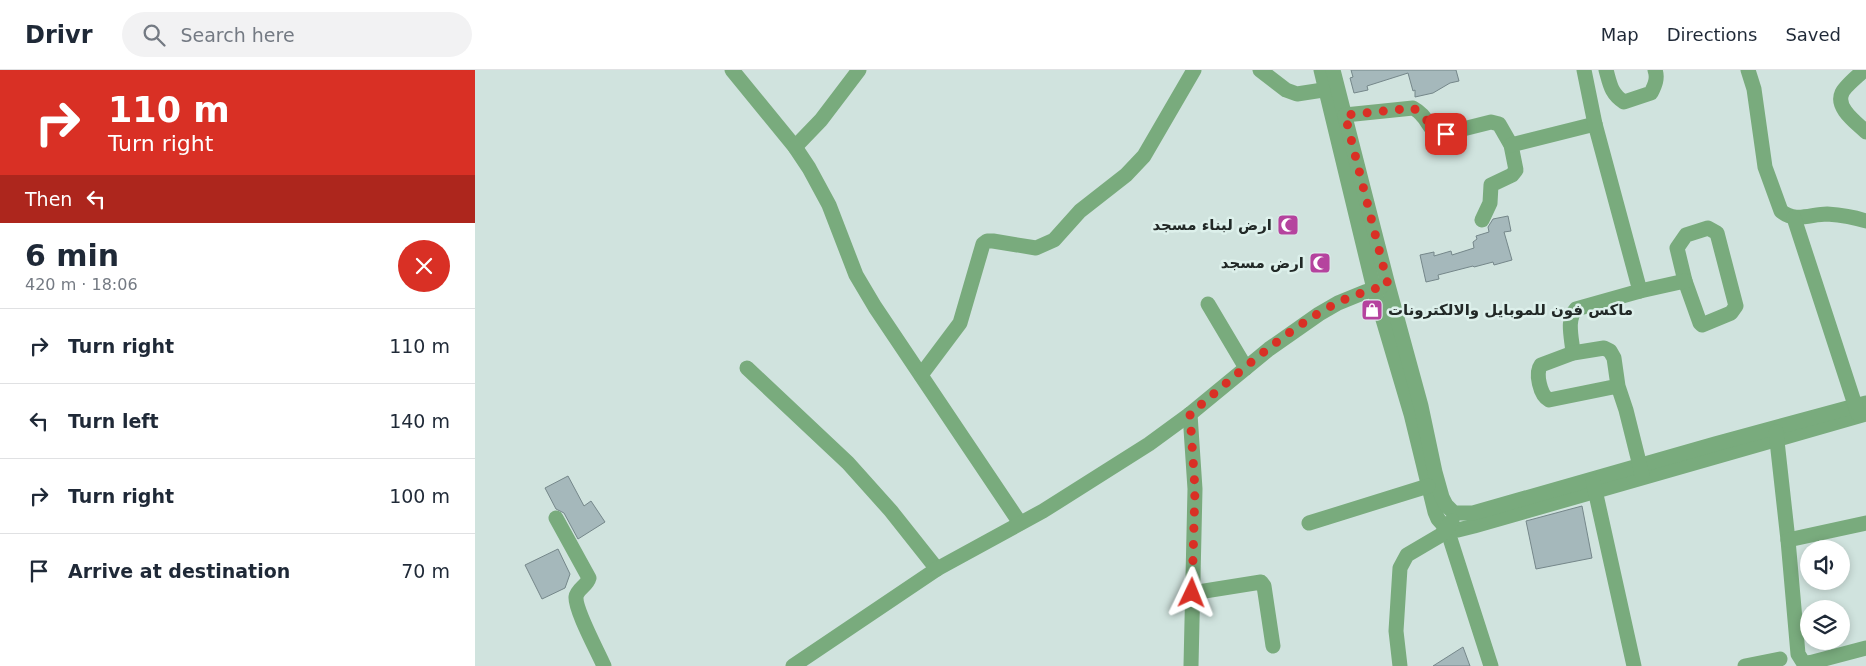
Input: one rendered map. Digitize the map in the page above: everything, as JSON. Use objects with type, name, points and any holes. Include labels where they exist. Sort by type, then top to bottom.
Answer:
[{"type":"street","points":[[732,70],[795,147],[809,168],[829,204],[856,275],[875,307],[1020,523]]},
{"type":"street","points":[[795,147],[821,120],[859,70]]},
{"type":"street","points":[[921,375],[960,323],[983,244],[987,240],[1036,248],[1054,240],[1081,211],[1125,175],[1144,156],[1193,70]]},
{"type":"street","points":[[1260,70],[1286,90],[1297,94],[1332,88]]},
{"type":"street","points":[[1321,70],[1345,115],[1381,287],[1421,406],[1435,472],[1446,505],[1456,514],[1473,513],[1594,486]]},
{"type":"street","points":[[1333,70],[1332,88],[1428,486],[1438,519],[1447,529],[1491,666]]},
{"type":"street","points":[[1584,70],[1595,124],[1640,291]]},
{"type":"street","points":[[1607,70],[1612,91],[1624,102],[1651,93],[1657,74],[1655,70]]},
{"type":"street","points":[[1749,70],[1755,89],[1765,167],[1781,211],[1787,216],[1794,218],[1827,214],[1866,221]]},
{"type":"street","points":[[1864,70],[1842,93],[1841,102],[1844,110],[1866,132]]},
{"type":"street","points":[[1345,115],[1413,108],[1422,114],[1435,133],[1439,135],[1494,122],[1499,124],[1511,145],[1515,172],[1491,185],[1490,203],[1482,220]]},
{"type":"street","points":[[1511,145],[1595,124]]},
{"type":"street","points":[[1447,529],[1459,530],[1474,526],[1594,486],[1862,409],[1794,218]]},
{"type":"street","points":[[1708,228],[1713,229],[1717,233],[1736,306],[1731,313],[1702,325],[1685,281],[1677,248],[1681,240],[1686,235],[1708,228]]},
{"type":"street","points":[[1573,352],[1570,322],[1572,313],[1576,309],[1640,291],[1685,281]]},
{"type":"street","points":[[793,666],[937,568],[1079,490],[1149,444],[1190,414],[1295,329],[1338,303],[1381,287]]},
{"type":"street","points":[[1208,304],[1246,368]]},
{"type":"street","points":[[1618,386],[1547,400],[1543,394],[1539,379],[1539,366],[1573,352],[1604,348],[1609,351],[1614,358],[1618,386],[1626,410],[1641,472]]},
{"type":"street","points":[[747,368],[848,463],[891,511],[937,568]]},
{"type":"street","points":[[1190,414],[1195,489],[1191,666]]},
{"type":"street","points":[[1776,434],[1798,654],[1806,664],[1822,663],[1866,648]]},
{"type":"street","points":[[1309,523],[1428,486]]},
{"type":"street","points":[[1594,486],[1634,666]]},
{"type":"street","points":[[1400,666],[1396,631],[1400,568],[1407,555],[1436,539],[1447,529],[1456,514]]},
{"type":"street","points":[[555,518],[589,578],[588,583],[577,593],[576,598],[604,666]]},
{"type":"street","points":[[1788,540],[1866,523]]},
{"type":"street","points":[[1192,593],[1257,582],[1263,583],[1273,646]]},
{"type":"street","points":[[1745,666],[1780,659]]},
{"type":"building","points":[[1351,70],[1456,70],[1459,81],[1450,83],[1433,93],[1415,97],[1415,90],[1413,91],[1408,73],[1367,86],[1368,90],[1354,93],[1350,78],[1353,77]]},
{"type":"building","points":[[1508,216],[1511,231],[1504,232],[1512,260],[1494,265],[1493,262],[1473,266],[1438,275],[1439,279],[1426,282],[1420,255],[1434,252],[1434,256],[1451,251],[1452,255],[1474,248],[1473,242],[1477,239],[1476,236],[1489,232],[1488,227],[1493,219]]},
{"type":"building","points":[[568,476],[584,506],[591,501],[605,522],[578,539],[564,513],[556,509],[545,488]]},
{"type":"building","points":[[1582,506],[1592,558],[1536,569],[1526,521]]},
{"type":"building","points":[[558,549],[570,574],[565,588],[542,599],[525,565]]},
{"type":"building","points":[[1463,647],[1470,666],[1433,666]]},
{"type":"place","name":"ارض لبناء مسجد","points":[[1288,225]]},
{"type":"place","name":"ارض مسجد","points":[[1320,263]]},
{"type":"place","name":"ماكس فون للموبايل والالكترونات","points":[[1372,310]]},
{"type":"route","points":[[1192,593],[1195,489],[1190,414],[1295,329],[1338,303],[1388,285],[1345,115],[1413,108],[1422,114],[1435,133],[1439,135],[1446,134]]}]
